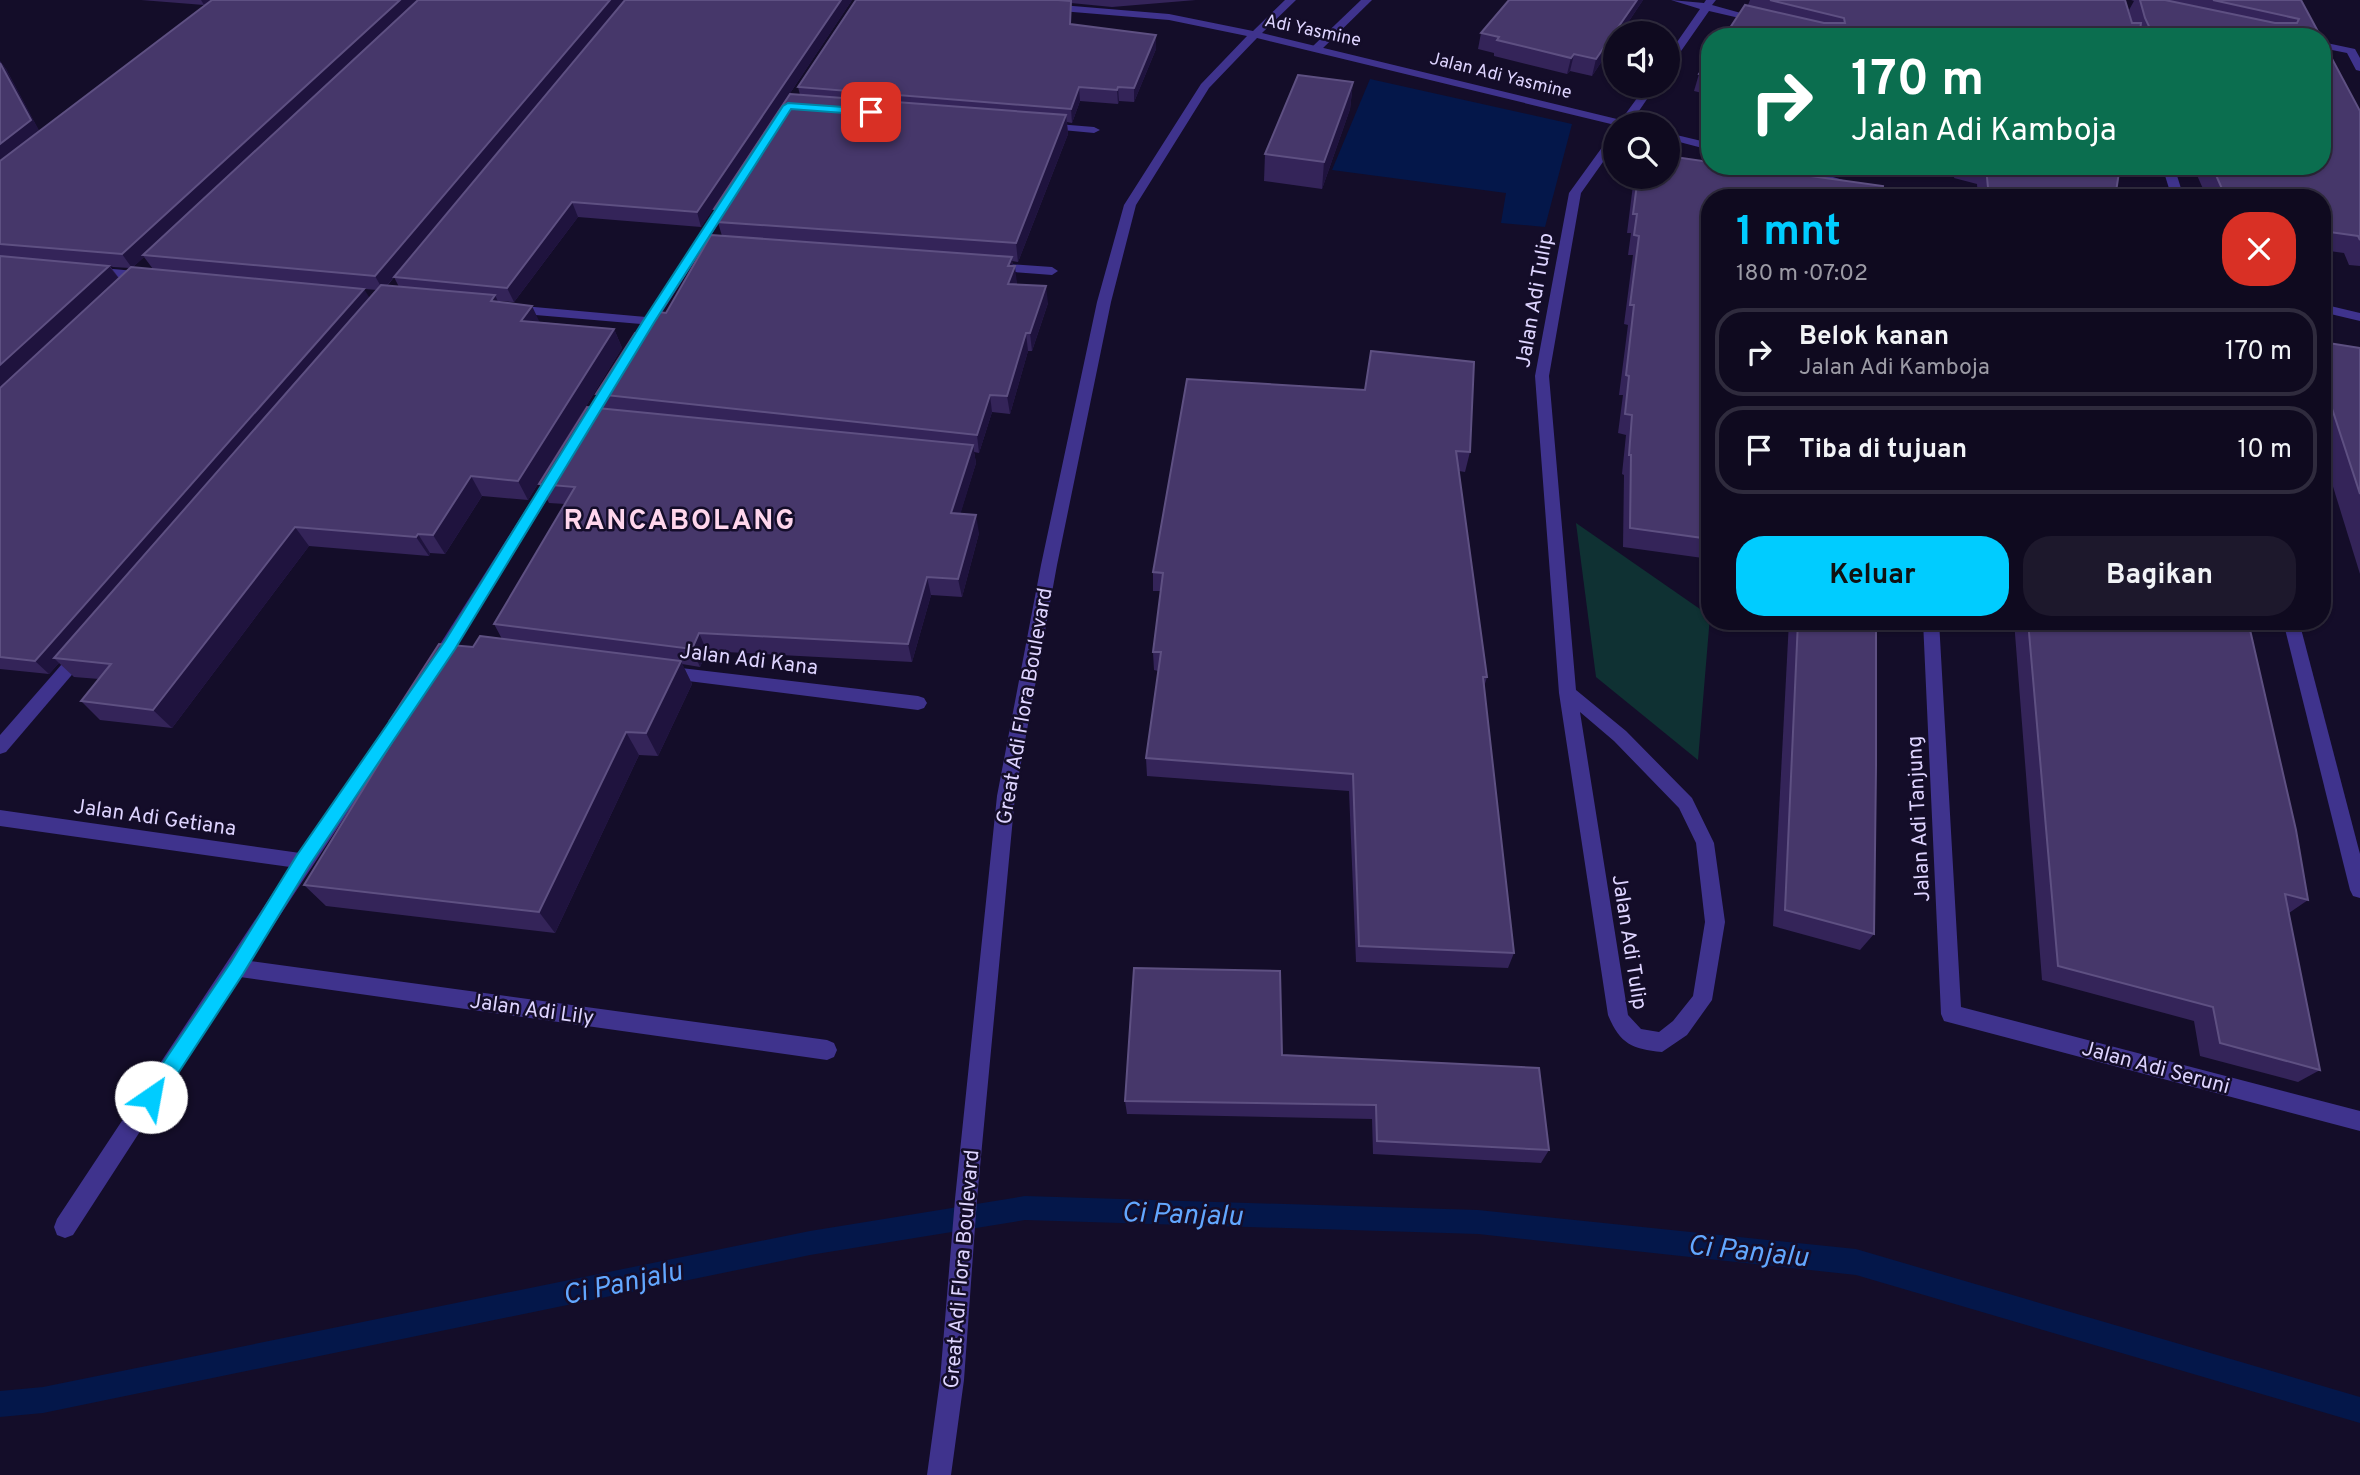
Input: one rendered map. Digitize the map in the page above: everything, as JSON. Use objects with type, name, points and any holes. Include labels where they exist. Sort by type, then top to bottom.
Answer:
[{"type":"street","name":"Great Adi Flora Boulevard","points":[[939,1475],[960,1294],[966,1199],[1006,796],[1049,565],[1104,302],[1130,205],[1205,86],[1291,0]]},
{"type":"street","points":[[1317,48],[1367,0]]},
{"type":"street","points":[[1676,0],[1709,4],[1769,22]]},
{"type":"street","points":[[1680,45],[1709,4]]},
{"type":"street","name":"Adi Yasmine","points":[[1032,6],[1169,17],[1368,60]]},
{"type":"street","points":[[2331,47],[2351,51],[2360,68]]},
{"type":"street","name":"Jalan Adi Yasmine","points":[[1368,60],[1603,119]]},
{"type":"street","points":[[1038,126],[1094,130]]},
{"type":"street","points":[[1680,139],[1701,145]]},
{"type":"street","name":"Jalan Adi Tulip","points":[[1568,693],[1620,736],[1686,803],[1705,844],[1715,922],[1702,1000],[1680,1028],[1662,1042],[1636,1039],[1622,1027],[1618,1015],[1568,693],[1542,376],[1575,193],[1603,154]]},
{"type":"street","points":[[1814,175],[1866,189]]},
{"type":"street","points":[[623,364],[649,321],[706,246],[736,187]]},
{"type":"street","points":[[984,266],[1052,271]]},
{"type":"street","points":[[82,270],[165,278]]},
{"type":"street","points":[[498,308],[649,321]]},
{"type":"street","points":[[2331,310],[2360,317]]},
{"type":"street","points":[[65,1227],[237,968],[303,861],[423,685],[457,646],[562,464]]},
{"type":"street","name":"Jalan Adi Tanjung","points":[[1931,630],[1951,1014]]},
{"type":"street","points":[[2293,630],[2360,890]]},
{"type":"street","points":[[0,747],[90,643]]},
{"type":"street","name":"Jalan Adi Kana","points":[[643,669],[918,704]]},
{"type":"street","name":"Jalan Adi Getiana","points":[[0,818],[303,861]]},
{"type":"street","name":"Jalan Adi Lily","points":[[237,968],[827,1050]]},
{"type":"street","name":"Jalan Adi Seruni","points":[[1951,1014],[2360,1121]]},
{"type":"green space","points":[[1576,523],[1701,610],[1701,630],[1709,630],[1698,760],[1596,677]]},
{"type":"water","points":[[1370,79],[1572,124],[1545,227],[1501,223],[1506,193],[1332,170]]},
{"type":"building","points":[[212,0],[400,0],[122,254],[0,244],[0,161]]},
{"type":"building","points":[[418,0],[610,0],[375,276],[143,255]]},
{"type":"building","points":[[625,0],[841,0],[697,212],[572,202],[507,288],[394,277]]},
{"type":"building","points":[[856,0],[1071,1],[1070,24],[1156,35],[1134,88],[1118,87],[1117,90],[1079,87],[1071,109],[798,87]]},
{"type":"building","points":[[1509,0],[1637,0],[1622,21],[1603,21],[1603,49],[1596,59],[1574,54],[1571,58],[1497,40],[1499,37],[1481,33]]},
{"type":"building","points":[[1770,0],[2125,0],[2132,23],[2141,23],[2140,28],[1730,28],[1745,5],[1824,23],[1845,23],[1844,18]]},
{"type":"building","points":[[2140,0],[2165,0],[2275,23],[2297,23],[2299,19],[2213,0],[2301,0],[2316,28],[2150,28]]},
{"type":"building","points":[[2331,57],[2360,111],[2360,240],[2358,236],[2331,232],[2331,189],[2222,189],[2216,175],[2331,175]]},
{"type":"building","points":[[0,63],[31,120],[0,144]]},
{"type":"building","points":[[1298,75],[1353,82],[1324,162],[1265,154]]},
{"type":"building","points":[[790,94],[1066,115],[1016,243],[718,222],[724,210],[714,209]]},
{"type":"building","points":[[1680,158],[1701,161],[1701,175],[1804,175],[1883,186],[1883,189],[1701,189],[1701,538],[1630,528],[1629,455],[1632,415],[1625,414],[1629,376],[1626,375],[1634,305],[1630,305],[1639,236],[1634,235],[1637,214],[1633,214],[1636,189],[1680,189]]},
{"type":"building","points":[[1987,175],[2119,175],[2116,189],[1988,189]]},
{"type":"building","points":[[711,235],[1012,257],[1008,266],[1015,266],[1008,284],[1046,286],[1030,333],[1026,333],[1007,396],[990,395],[977,435],[596,394],[635,333],[646,333],[659,312],[666,313]]},
{"type":"building","points":[[0,256],[109,266],[0,365]]},
{"type":"building","points":[[131,267],[364,289],[35,661],[0,657],[0,388]]},
{"type":"building","points":[[381,285],[495,295],[491,301],[532,306],[521,321],[614,329],[518,481],[471,476],[433,535],[418,534],[416,537],[295,527],[153,710],[81,701],[111,664],[54,658]]},
{"type":"building","points":[[2331,343],[2360,348],[2360,494],[2331,405]]},
{"type":"building","points":[[1371,351],[1474,362],[1470,452],[1456,451],[1487,677],[1483,677],[1514,953],[1359,946],[1353,774],[1146,758],[1161,652],[1153,652],[1163,573],[1153,572],[1187,379],[1365,390]]},
{"type":"building","points":[[587,407],[973,445],[951,513],[976,515],[958,579],[927,577],[908,644],[699,633],[692,649],[494,624],[575,487],[539,484]]},
{"type":"building","points":[[1798,630],[1876,630],[1874,934],[1785,910]]},
{"type":"building","points":[[2029,630],[2250,630],[2296,830],[2308,900],[2285,894],[2320,1070],[2220,1043],[2213,1007],[2058,966]]},
{"type":"building","points":[[480,636],[681,661],[646,733],[626,732],[539,912],[304,885],[405,721],[390,720],[439,644],[473,647]]},
{"type":"building","points":[[1134,968],[1280,971],[1282,1055],[1539,1068],[1549,1150],[1377,1141],[1376,1105],[1125,1101]]},
{"type":"waterway","name":"Ci Panjalu","points":[[0,1404],[43,1400],[810,1243],[1025,1208],[1478,1222],[1856,1262],[2360,1410]]},
{"type":"district","name":"RANCABOLANG","points":[[680,519]]},
{"type":"route","points":[[151,1097],[237,968],[303,861],[450,645],[649,321],[788,106],[871,112]]}]
